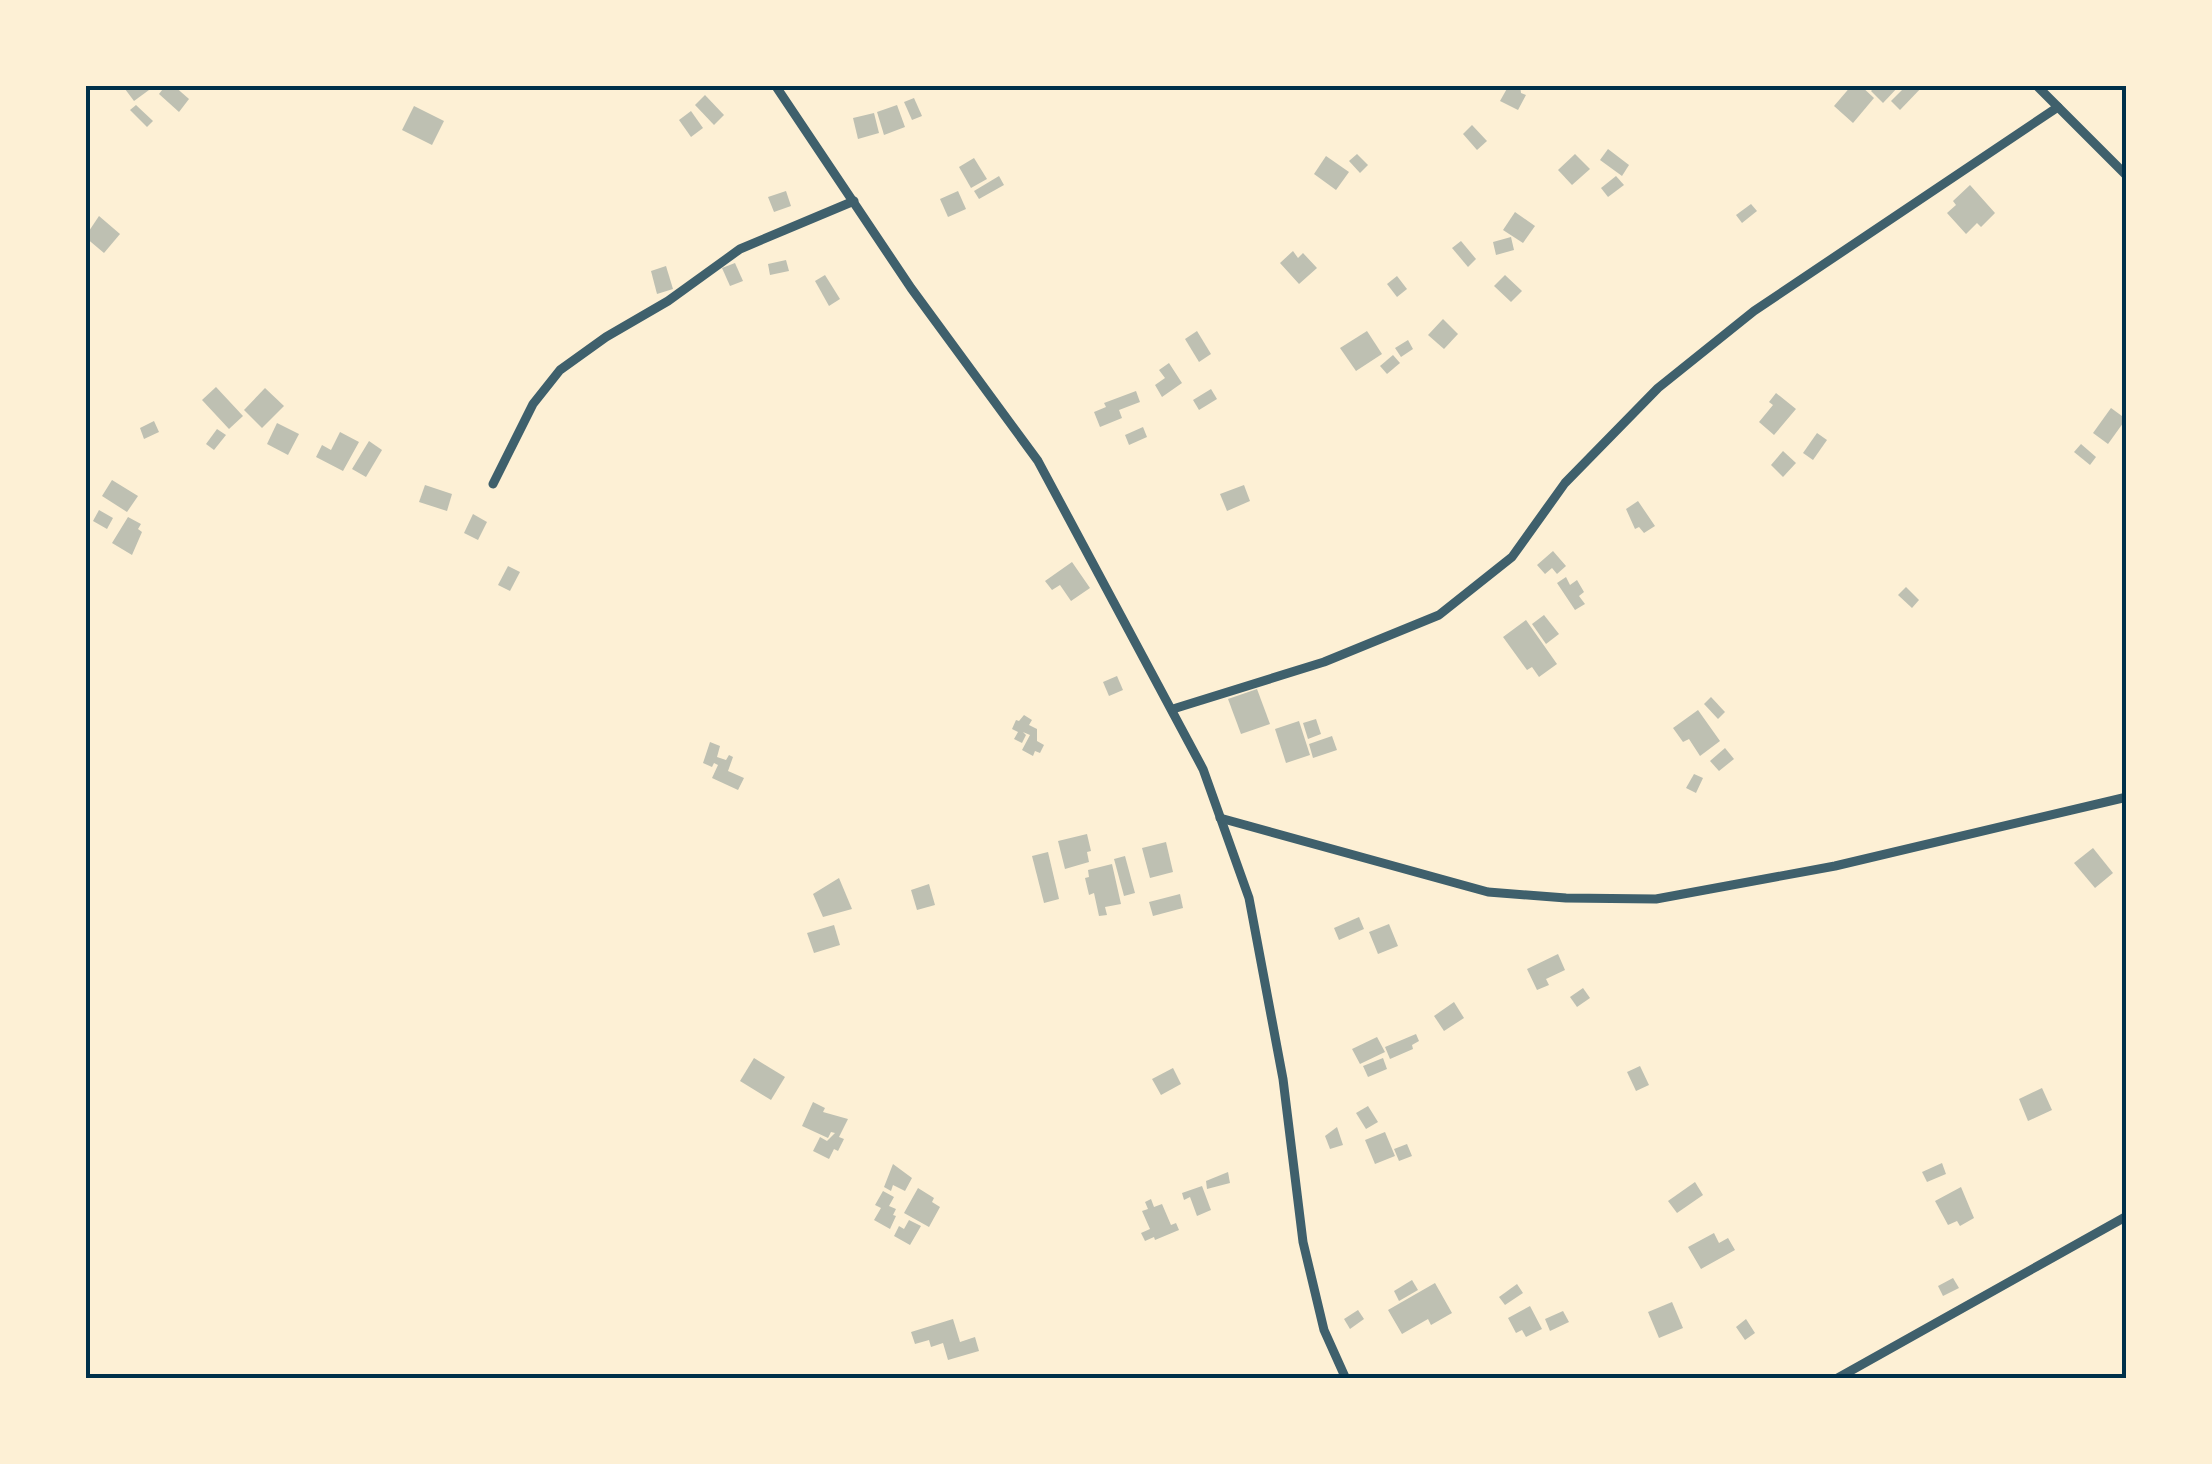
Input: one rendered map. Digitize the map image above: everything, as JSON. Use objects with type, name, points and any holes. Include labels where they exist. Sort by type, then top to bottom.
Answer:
[{"type":"street","points":[[775,85],[911,288],[1038,461],[1203,769],[1249,898],[1283,1079],[1303,1242],[1324,1330],[1346,1379]]},
{"type":"street","points":[[2036,85],[2127,176]]},
{"type":"street","points":[[1173,709],[1324,662],[1438,615],[1512,557],[1565,483],[1658,388],[1754,311],[2058,107]]},
{"type":"street","points":[[494,484],[533,404],[560,370],[740,249],[854,201]]},
{"type":"street","points":[[1220,818],[1488,892],[1656,899],[1835,866],[2127,798]]},
{"type":"street","points":[[1836,1379],[2127,1216]]},
{"type":"building","points":[[122,85],[146,85],[149,90],[134,101]]},
{"type":"building","points":[[166,85],[173,85],[189,99],[179,112],[159,94]]},
{"type":"building","points":[[1509,85],[1520,85],[1521,93],[1526,95],[1518,110],[1500,101]]},
{"type":"building","points":[[1852,85],[1860,85],[1874,98],[1853,123],[1834,106]]},
{"type":"building","points":[[1877,85],[1900,85],[1883,103],[1871,91]]},
{"type":"building","points":[[1907,85],[1924,85],[1900,110],[1891,101]]},
{"type":"building","points":[[705,95],[724,115],[714,125],[695,105]]},
{"type":"building","points":[[914,98],[922,116],[912,120],[904,102]]},
{"type":"building","points":[[136,105],[153,121],[147,127],[130,110]]},
{"type":"building","points":[[897,105],[905,127],[884,135],[877,112]]},
{"type":"building","points":[[414,106],[444,121],[432,145],[402,130]]},
{"type":"building","points":[[691,111],[703,128],[691,137],[679,120]]},
{"type":"building","points":[[874,113],[879,133],[858,139],[853,118]]},
{"type":"building","points":[[1472,125],[1487,141],[1477,150],[1463,134]]},
{"type":"building","points":[[1608,149],[1629,165],[1622,176],[1600,160]]},
{"type":"building","points":[[1357,154],[1368,165],[1360,173],[1349,161]]},
{"type":"building","points":[[1575,154],[1590,169],[1572,185],[1558,170]]},
{"type":"building","points":[[1326,156],[1349,172],[1336,190],[1314,174]]},
{"type":"building","points":[[974,158],[987,179],[971,188],[959,167]]},
{"type":"building","points":[[999,176],[1004,185],[979,199],[974,191]]},
{"type":"building","points":[[1616,176],[1624,185],[1608,197],[1601,188]]},
{"type":"building","points":[[1970,185],[1995,213],[1981,227],[1977,223],[1966,234],[1947,213]]},
{"type":"building","points":[[786,191],[791,206],[774,212],[768,197]]},
{"type":"building","points":[[958,191],[966,209],[948,217],[940,199]]},
{"type":"building","points":[[1751,204],[1757,211],[1742,223],[1736,215]]},
{"type":"building","points":[[1515,212],[1535,226],[1523,243],[1503,230]]},
{"type":"building","points":[[99,216],[120,234],[104,253],[85,237]]},
{"type":"building","points":[[1511,237],[1514,250],[1496,255],[1493,242]]},
{"type":"building","points":[[1461,241],[1476,259],[1468,267],[1452,248]]},
{"type":"building","points":[[1293,251],[1298,258],[1303,253],[1317,268],[1299,284],[1280,263]]},
{"type":"building","points":[[786,260],[789,271],[770,275],[768,264]]},
{"type":"building","points":[[735,263],[743,281],[730,286],[722,268]]},
{"type":"building","points":[[666,266],[673,289],[657,294],[651,271]]},
{"type":"building","points":[[825,275],[840,299],[829,306],[815,281]]},
{"type":"building","points":[[1505,275],[1522,291],[1511,302],[1494,286]]},
{"type":"building","points":[[1397,276],[1407,289],[1397,297],[1387,284]]},
{"type":"building","points":[[1443,319],[1458,334],[1444,349],[1428,335]]},
{"type":"building","points":[[1197,331],[1211,354],[1199,362],[1185,339]]},
{"type":"building","points":[[1367,331],[1382,354],[1356,371],[1340,348]]},
{"type":"building","points":[[1408,340],[1413,349],[1401,357],[1395,348]]},
{"type":"building","points":[[1393,355],[1400,363],[1387,374],[1380,366]]},
{"type":"building","points":[[1169,363],[1182,383],[1162,397],[1155,385],[1165,378],[1159,370]]},
{"type":"building","points":[[216,387],[243,416],[229,429],[202,400]]},
{"type":"building","points":[[265,388],[284,406],[262,428],[244,410]]},
{"type":"building","points":[[1211,389],[1217,399],[1199,410],[1193,400]]},
{"type":"building","points":[[1136,391],[1140,402],[1119,410],[1122,418],[1100,427],[1094,412],[1106,407],[1104,403]]},
{"type":"building","points":[[1776,393],[1796,409],[1774,435],[1759,422],[1773,405],[1769,402]]},
{"type":"building","points":[[2111,408],[2126,419],[2108,444],[2093,433]]},
{"type":"building","points":[[154,421],[159,432],[144,439],[140,428]]},
{"type":"building","points":[[277,423],[299,434],[288,455],[267,444]]},
{"type":"building","points":[[1143,427],[1147,437],[1129,445],[1125,435]]},
{"type":"building","points":[[217,429],[226,435],[214,450],[206,444]]},
{"type":"building","points":[[340,432],[359,442],[343,471],[316,457],[322,445],[331,450]]},
{"type":"building","points":[[1817,433],[1827,440],[1813,460],[1803,453]]},
{"type":"building","points":[[369,441],[382,450],[366,477],[352,469]]},
{"type":"building","points":[[2081,444],[2096,457],[2090,465],[2074,452]]},
{"type":"building","points":[[1783,451],[1796,463],[1783,477],[1771,465]]},
{"type":"building","points":[[112,480],[138,496],[127,512],[102,496]]},
{"type":"building","points":[[425,485],[452,494],[447,511],[419,502]]},
{"type":"building","points":[[1244,485],[1250,501],[1227,511],[1220,494]]},
{"type":"building","points":[[1638,501],[1655,526],[1644,533],[1639,527],[1635,529],[1626,509]]},
{"type":"building","points":[[99,510],[113,518],[107,529],[93,521]]},
{"type":"building","points":[[473,514],[487,522],[478,540],[464,533]]},
{"type":"building","points":[[128,517],[141,524],[138,529],[142,532],[132,555],[112,543]]},
{"type":"building","points":[[1553,551],[1566,566],[1557,574],[1552,568],[1545,574],[1537,565]]},
{"type":"building","points":[[1072,562],[1090,588],[1071,601],[1060,585],[1052,590],[1045,581]]},
{"type":"building","points":[[508,566],[520,572],[510,591],[498,585]]},
{"type":"building","points":[[1566,577],[1570,585],[1577,580],[1584,592],[1579,596],[1585,604],[1575,610],[1557,583]]},
{"type":"building","points":[[1906,587],[1919,600],[1912,608],[1898,595]]},
{"type":"building","points":[[1544,615],[1559,634],[1546,644],[1532,624]]},
{"type":"building","points":[[1526,620],[1557,664],[1539,677],[1532,667],[1527,670],[1503,637]]},
{"type":"building","points":[[1117,676],[1123,690],[1109,696],[1103,682]]},
{"type":"building","points":[[1257,689],[1270,724],[1241,734],[1228,699]]},
{"type":"building","points":[[1711,697],[1725,712],[1718,719],[1704,704]]},
{"type":"building","points":[[1698,710],[1720,741],[1700,756],[1689,739],[1683,742],[1673,728]]},
{"type":"building","points":[[1024,715],[1032,720],[1029,725],[1037,729],[1037,741],[1044,745],[1033,756],[1022,750],[1030,735],[1023,732],[1026,735],[1022,743],[1014,739],[1018,732],[1012,729]]},
{"type":"building","points":[[1316,719],[1321,734],[1308,739],[1303,723]]},
{"type":"building","points":[[1299,721],[1310,755],[1286,763],[1275,729]]},
{"type":"building","points":[[1332,736],[1337,750],[1313,758],[1309,744]]},
{"type":"building","points":[[710,742],[720,746],[717,757],[733,757],[728,771],[744,778],[738,790],[712,778],[718,765],[703,763]]},
{"type":"building","points":[[1725,748],[1734,759],[1719,771],[1710,761]]},
{"type":"building","points":[[1694,774],[1703,778],[1696,793],[1686,788]]},
{"type":"building","points":[[1087,834],[1089,862],[1065,869],[1058,841]]},
{"type":"building","points":[[1166,842],[1173,872],[1150,878],[1142,848]]},
{"type":"building","points":[[2093,848],[2113,873],[2095,888],[2074,863]]},
{"type":"building","points":[[1048,852],[1059,899],[1044,903],[1032,856]]},
{"type":"building","points":[[1125,856],[1135,893],[1124,896],[1114,859]]},
{"type":"building","points":[[1112,864],[1121,904],[1105,907],[1107,915],[1099,916],[1094,893],[1089,895],[1085,878],[1089,877],[1088,870]]},
{"type":"building","points":[[839,878],[852,909],[823,917],[813,894]]},
{"type":"building","points":[[929,884],[935,905],[917,910],[911,890]]},
{"type":"building","points":[[1180,894],[1183,908],[1153,916],[1149,902]]},
{"type":"building","points":[[1359,917],[1364,929],[1339,940],[1334,928]]},
{"type":"building","points":[[1389,924],[1398,946],[1378,954],[1369,932]]},
{"type":"building","points":[[834,925],[840,945],[814,953],[807,933]]},
{"type":"building","points":[[1558,954],[1565,970],[1546,979],[1549,985],[1537,990],[1527,969]]},
{"type":"building","points":[[1583,988],[1590,998],[1577,1007],[1570,997]]},
{"type":"building","points":[[1454,1002],[1464,1018],[1444,1031],[1434,1016]]},
{"type":"building","points":[[1416,1034],[1419,1041],[1412,1045],[1413,1049],[1390,1059],[1385,1047]]},
{"type":"building","points":[[1377,1037],[1385,1052],[1360,1064],[1352,1049]]},
{"type":"building","points":[[754,1058],[785,1077],[771,1100],[740,1081]]},
{"type":"building","points":[[1383,1058],[1387,1069],[1368,1077],[1363,1066]]},
{"type":"building","points":[[1640,1066],[1649,1085],[1636,1091],[1627,1072]]},
{"type":"building","points":[[1173,1068],[1181,1084],[1161,1095],[1152,1079]]},
{"type":"building","points":[[2042,1088],[2052,1110],[2028,1121],[2019,1099]]},
{"type":"building","points":[[813,1102],[825,1108],[823,1112],[848,1119],[839,1137],[844,1139],[829,1159],[813,1151],[820,1137],[827,1141],[835,1133],[831,1132],[828,1138],[802,1126]]},
{"type":"building","points":[[1368,1106],[1378,1122],[1366,1129],[1356,1113]]},
{"type":"building","points":[[1337,1127],[1343,1145],[1330,1149],[1325,1136]]},
{"type":"building","points":[[1385,1132],[1395,1156],[1375,1164],[1365,1140]]},
{"type":"building","points":[[1407,1144],[1412,1156],[1399,1161],[1394,1149]]},
{"type":"building","points":[[1942,1163],[1946,1174],[1927,1182],[1922,1172]]},
{"type":"building","points":[[893,1164],[912,1178],[905,1191],[893,1185],[891,1191],[884,1187]]},
{"type":"building","points":[[1228,1172],[1230,1183],[1207,1189],[1206,1181]]},
{"type":"building","points":[[1695,1182],[1703,1195],[1677,1213],[1668,1201]]},
{"type":"building","points":[[1202,1186],[1211,1210],[1197,1216],[1190,1197],[1184,1200],[1182,1193]]},
{"type":"building","points":[[1961,1187],[1974,1218],[1960,1226],[1957,1221],[1948,1225],[1935,1201]]},
{"type":"building","points":[[918,1188],[940,1207],[929,1227],[904,1213]]},
{"type":"building","points":[[883,1191],[894,1197],[889,1206],[896,1209],[896,1216],[890,1229],[874,1220],[881,1208],[875,1205]]},
{"type":"building","points":[[1151,1199],[1154,1207],[1162,1204],[1171,1225],[1176,1223],[1179,1230],[1145,1241],[1141,1233],[1150,1229],[1142,1211],[1148,1209],[1145,1202]]},
{"type":"building","points":[[909,1220],[921,1226],[910,1245],[894,1236],[899,1226],[904,1229]]},
{"type":"building","points":[[1714,1233],[1719,1243],[1728,1238],[1735,1250],[1701,1269],[1688,1247]]},
{"type":"building","points":[[1953,1278],[1959,1288],[1943,1296],[1938,1286]]},
{"type":"building","points":[[1412,1280],[1418,1290],[1399,1301],[1394,1291]]},
{"type":"building","points":[[1435,1283],[1452,1313],[1431,1325],[1428,1319],[1402,1334],[1388,1310]]},
{"type":"building","points":[[1517,1284],[1523,1293],[1505,1305],[1499,1297]]},
{"type":"building","points":[[1672,1302],[1683,1328],[1659,1338],[1648,1312]]},
{"type":"building","points":[[1530,1306],[1542,1329],[1526,1337],[1522,1330],[1516,1333],[1508,1318]]},
{"type":"building","points":[[1358,1310],[1364,1319],[1350,1329],[1344,1319]]},
{"type":"building","points":[[1563,1311],[1569,1322],[1550,1331],[1545,1319]]},
{"type":"building","points":[[953,1319],[960,1342],[975,1337],[979,1351],[948,1360],[943,1343],[931,1347],[929,1340],[915,1344],[911,1332]]},
{"type":"building","points":[[1746,1319],[1755,1333],[1745,1340],[1736,1327]]}]
